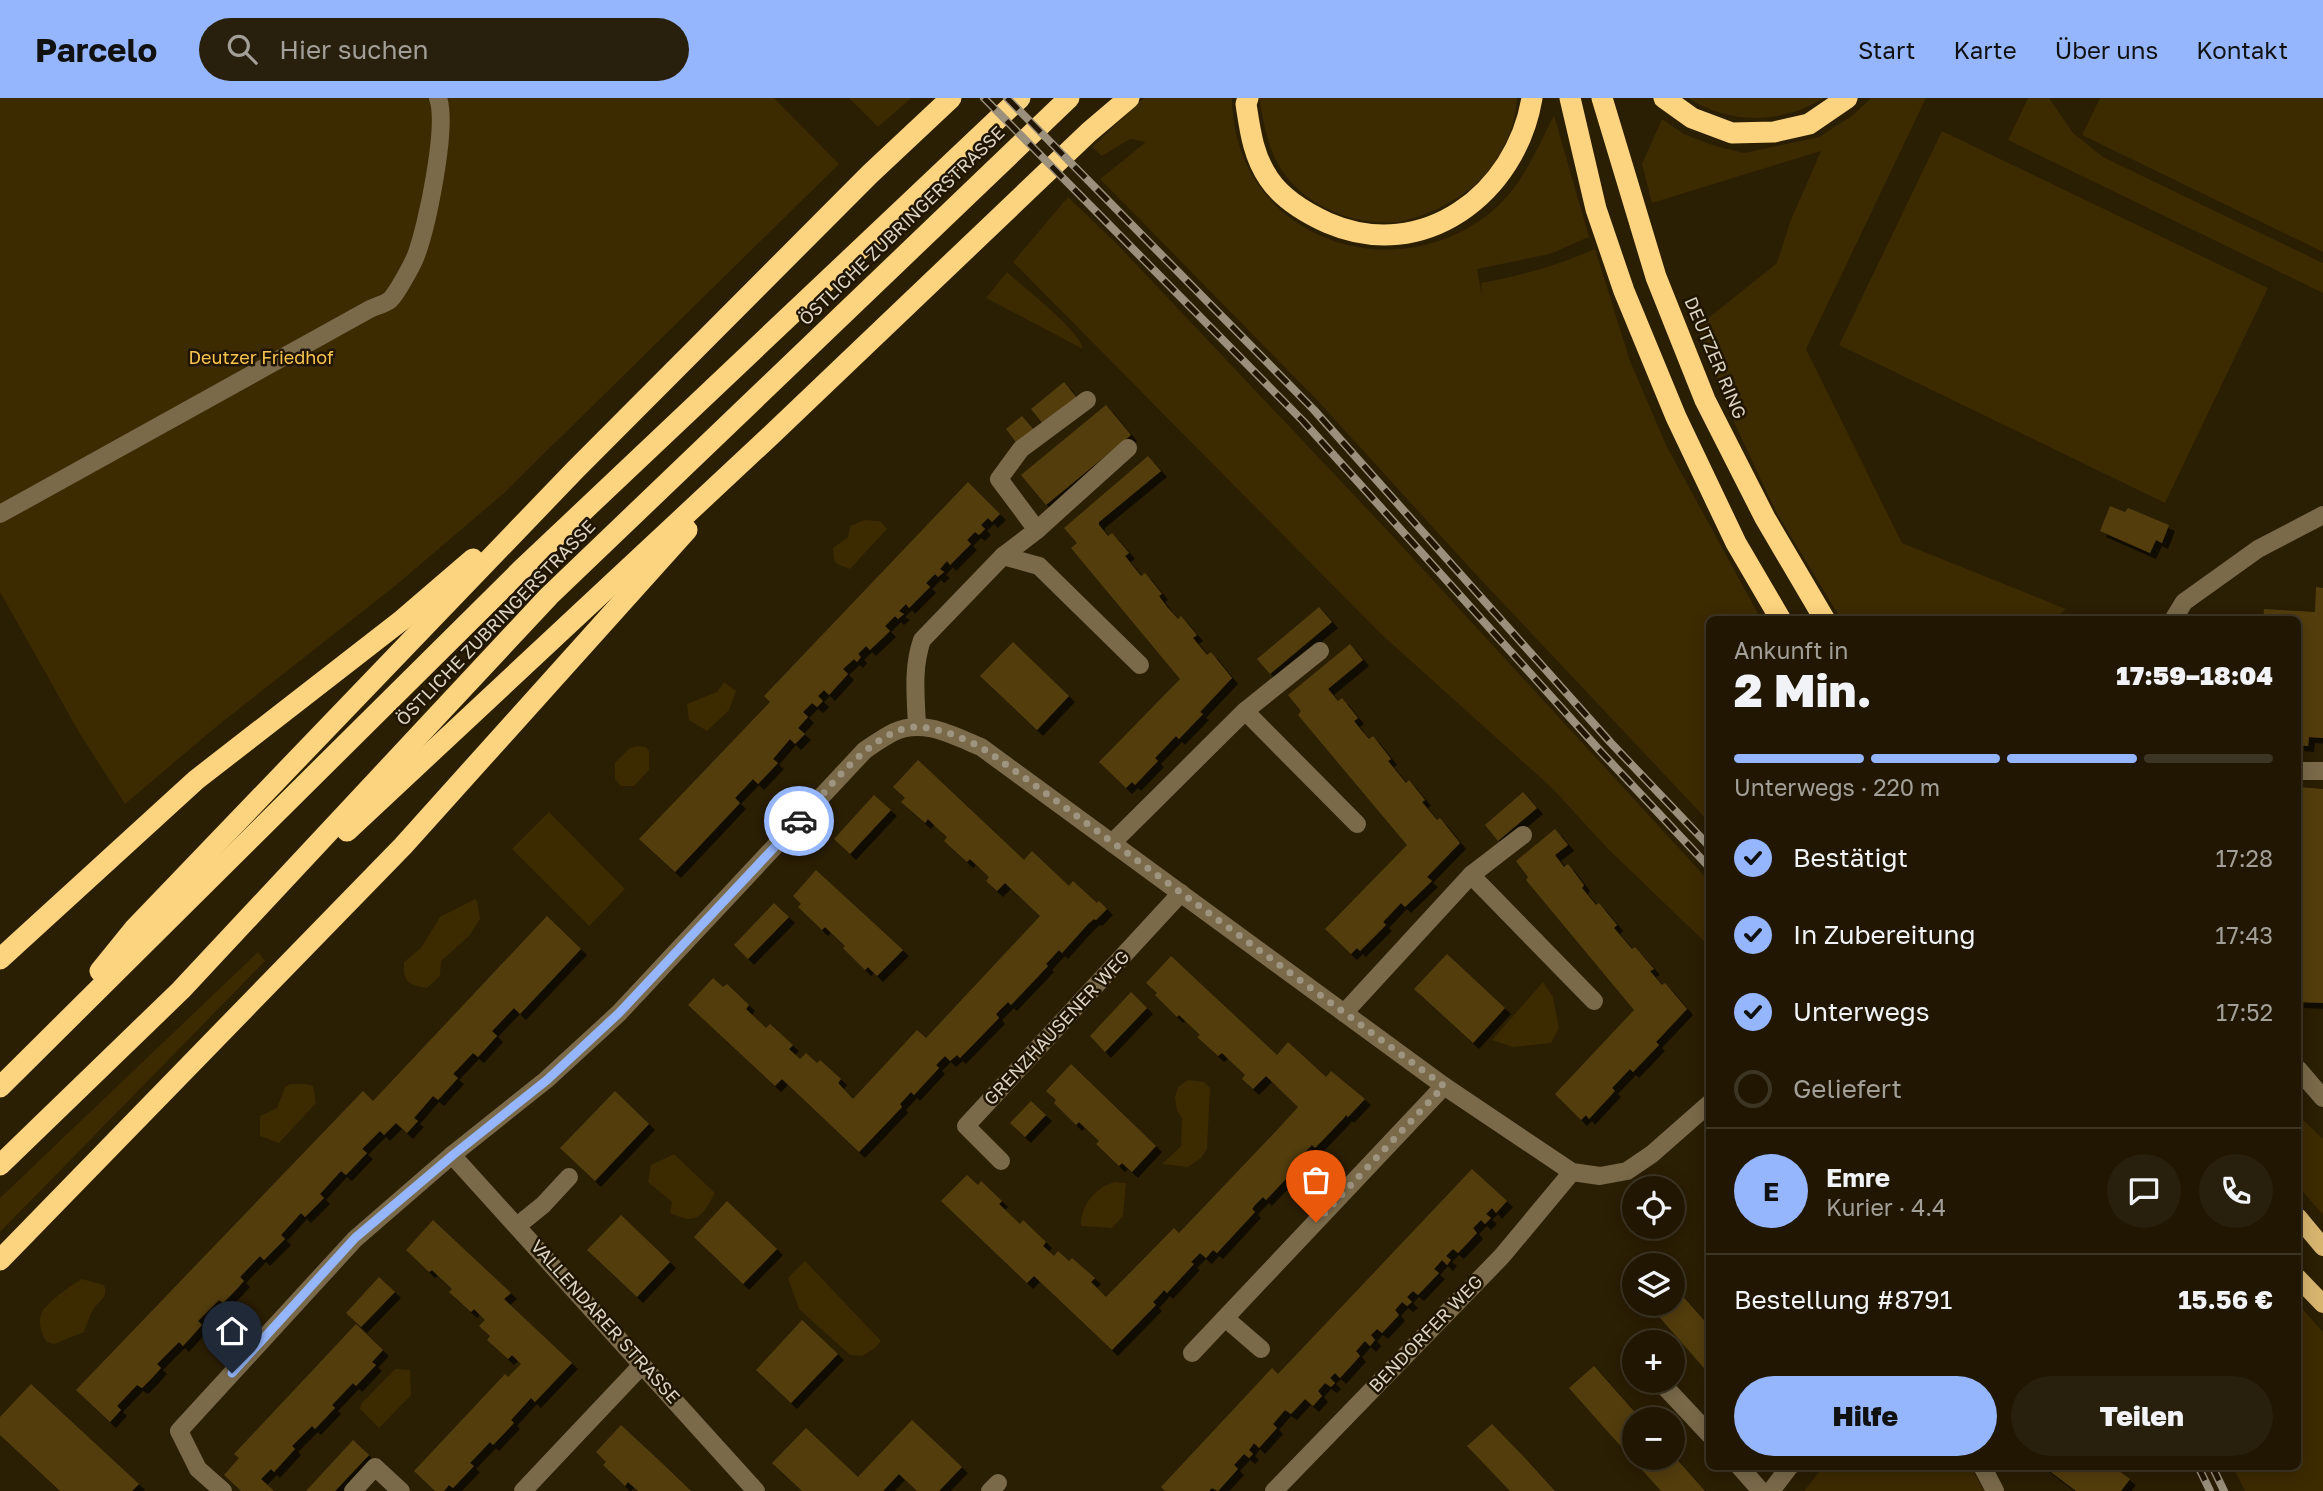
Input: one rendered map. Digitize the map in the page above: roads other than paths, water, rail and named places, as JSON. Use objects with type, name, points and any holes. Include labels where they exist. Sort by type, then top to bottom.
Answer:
[{"type":"highway","points":[[38,1049],[134,929],[575,470],[870,174],[951,98]]},
{"type":"highway","name":"ÖSTLICHE ZUBRINGERSTRASSE","points":[[0,1087],[520,571],[1020,98]]},
{"type":"highway","name":"ÖSTLICHE ZUBRINGERSTRASSE","points":[[0,1165],[181,990],[549,596],[1069,98]]},
{"type":"highway","points":[[181,990],[218,958],[415,766],[768,438],[1089,132],[1129,98]]},
{"type":"highway","points":[[1248,98],[1246,104],[1253,147],[1269,180],[1291,202],[1312,216],[1337,227],[1368,235],[1404,235],[1435,226],[1469,206],[1494,182],[1514,151],[1529,115],[1532,98]]},
{"type":"highway","points":[[1570,98],[1596,209],[1624,291],[1676,417],[1736,543],[1779,616]]},
{"type":"highway","name":"DEUTZER RING","points":[[1602,98],[1650,257],[1705,400],[1765,518],[1823,616]]},
{"type":"highway","points":[[1664,98],[1692,118],[1732,133],[1774,132],[1809,124],[1847,98]]},
{"type":"highway","points":[[0,1260],[403,846],[768,438]]},
{"type":"highway","points":[[0,959],[196,780],[402,620],[575,470]]},
{"type":"main road","points":[[2301,1221],[2323,1247]]},
{"type":"main road","points":[[2301,1281],[2323,1304]]},
{"type":"street","points":[[0,514],[389,300],[415,259],[428,214],[440,141],[439,98]]},
{"type":"street","points":[[1037,530],[999,479],[1021,449],[1087,400]]},
{"type":"street","points":[[917,727],[915,677],[917,653],[922,640],[1003,556],[1037,530],[1128,448]]},
{"type":"street","points":[[2175,616],[2184,602],[2258,549],[2323,516]]},
{"type":"street","points":[[1003,556],[1039,566],[1140,665]]},
{"type":"street","points":[[1112,843],[1245,711],[1320,651]]},
{"type":"street","points":[[1245,711],[1357,824]]},
{"type":"street","points":[[223,1491],[198,1469],[179,1430],[355,1238],[547,1080],[619,1013],[865,750],[896,731],[917,727],[943,731],[981,747],[1444,1086],[1572,1172],[1600,1176],[1627,1171],[1652,1154],[1706,1107]]},
{"type":"street","points":[[2301,771],[2323,771]]},
{"type":"street","points":[[1344,1013],[1471,876],[1523,835]]},
{"type":"street","points":[[1471,876],[1594,1001]]},
{"type":"street","name":"GRENZHAUSENER WEG","points":[[1001,1161],[966,1126],[1181,893]]},
{"type":"street","points":[[2301,1072],[2323,1098]]},
{"type":"street","points":[[1192,1353],[1444,1086]]},
{"type":"street","name":"VALLENDARER STRASSE","points":[[453,1155],[756,1491]]},
{"type":"street","name":"BENDORFER WEG","points":[[1274,1491],[1502,1256],[1572,1172]]},
{"type":"street","points":[[517,1226],[543,1205],[569,1177]]},
{"type":"street","points":[[1225,1318],[1261,1349]]},
{"type":"street","points":[[523,1491],[642,1365]]},
{"type":"street","points":[[1671,1393],[1706,1432]]},
{"type":"street","points":[[353,1491],[375,1467],[401,1491]]},
{"type":"street","points":[[1743,1470],[1761,1491]]},
{"type":"street","points":[[1771,1491],[1787,1470]]},
{"type":"street","points":[[1984,1470],[1995,1491]]},
{"type":"railway","points":[[984,98],[1303,421],[1602,753],[1706,864]]},
{"type":"railway","points":[[1007,98],[1314,410],[1611,743],[1706,843]]},
{"type":"railway","points":[[2200,1470],[2210,1491]]},
{"type":"railway","points":[[2214,1470],[2224,1491]]},
{"type":"park label","name":"Deutzer Friedhof","points":[[261,358]]}]
